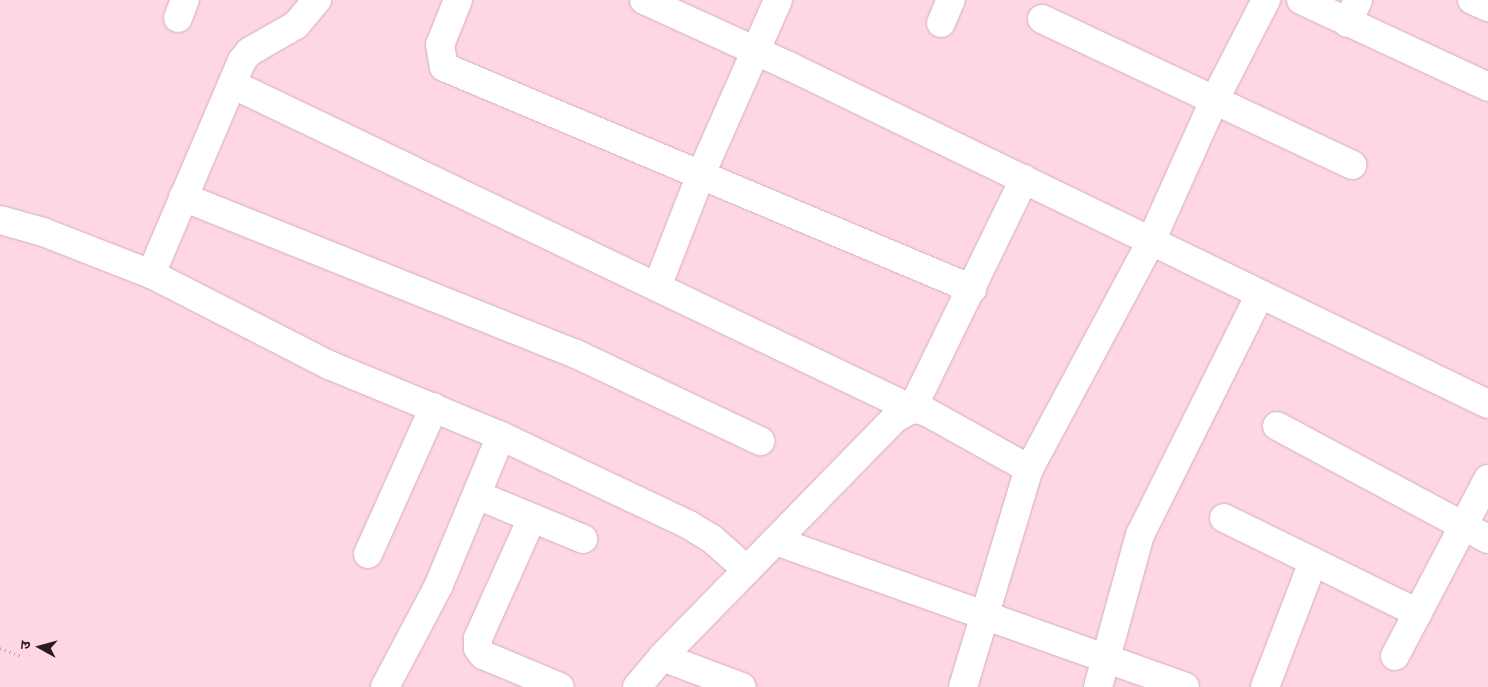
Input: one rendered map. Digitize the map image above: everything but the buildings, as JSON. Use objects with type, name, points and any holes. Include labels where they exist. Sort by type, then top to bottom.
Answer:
[{"type":"street","points":[[151,274],[242,61],[249,52],[296,25],[316,0]]},
{"type":"street","points":[[458,0],[440,45],[444,67],[972,289]]},
{"type":"street","points":[[644,0],[756,50],[1488,404]]},
{"type":"street","points":[[657,287],[701,174],[778,0]]},
{"type":"street","points":[[962,687],[1029,469],[1151,241],[1214,101],[1266,0]]},
{"type":"street","points":[[1301,0],[1352,11],[1488,87]]},
{"type":"street","points":[[1472,0],[1488,7]]},
{"type":"street","points":[[1042,19],[1352,165]]},
{"type":"street","points":[[232,84],[912,409],[925,411],[1029,469]]},
{"type":"street","points":[[636,687],[662,657],[894,420],[912,409],[1024,180]]},
{"type":"street","points":[[183,197],[576,354],[760,441]]},
{"type":"street","points":[[0,220],[42,232],[151,274],[329,365],[501,436],[689,525],[711,538],[748,570]]},
{"type":"street","points":[[1098,687],[1140,535],[1260,294]]},
{"type":"street","points":[[368,554],[434,407]]},
{"type":"street","points":[[1277,426],[1488,539]]},
{"type":"street","points":[[385,687],[438,587],[501,436]]},
{"type":"street","points":[[1395,656],[1488,479]]},
{"type":"street","points":[[477,495],[583,539]]},
{"type":"street","points":[[532,518],[478,638],[478,648],[483,655],[560,687]]},
{"type":"street","points":[[1224,518],[1418,613]]},
{"type":"street","points":[[776,541],[1185,687]]},
{"type":"street","points":[[1265,687],[1313,562]]},
{"type":"street","points":[[662,657],[742,687]]},
{"type":"path","points":[[0,648],[21,656]]}]
